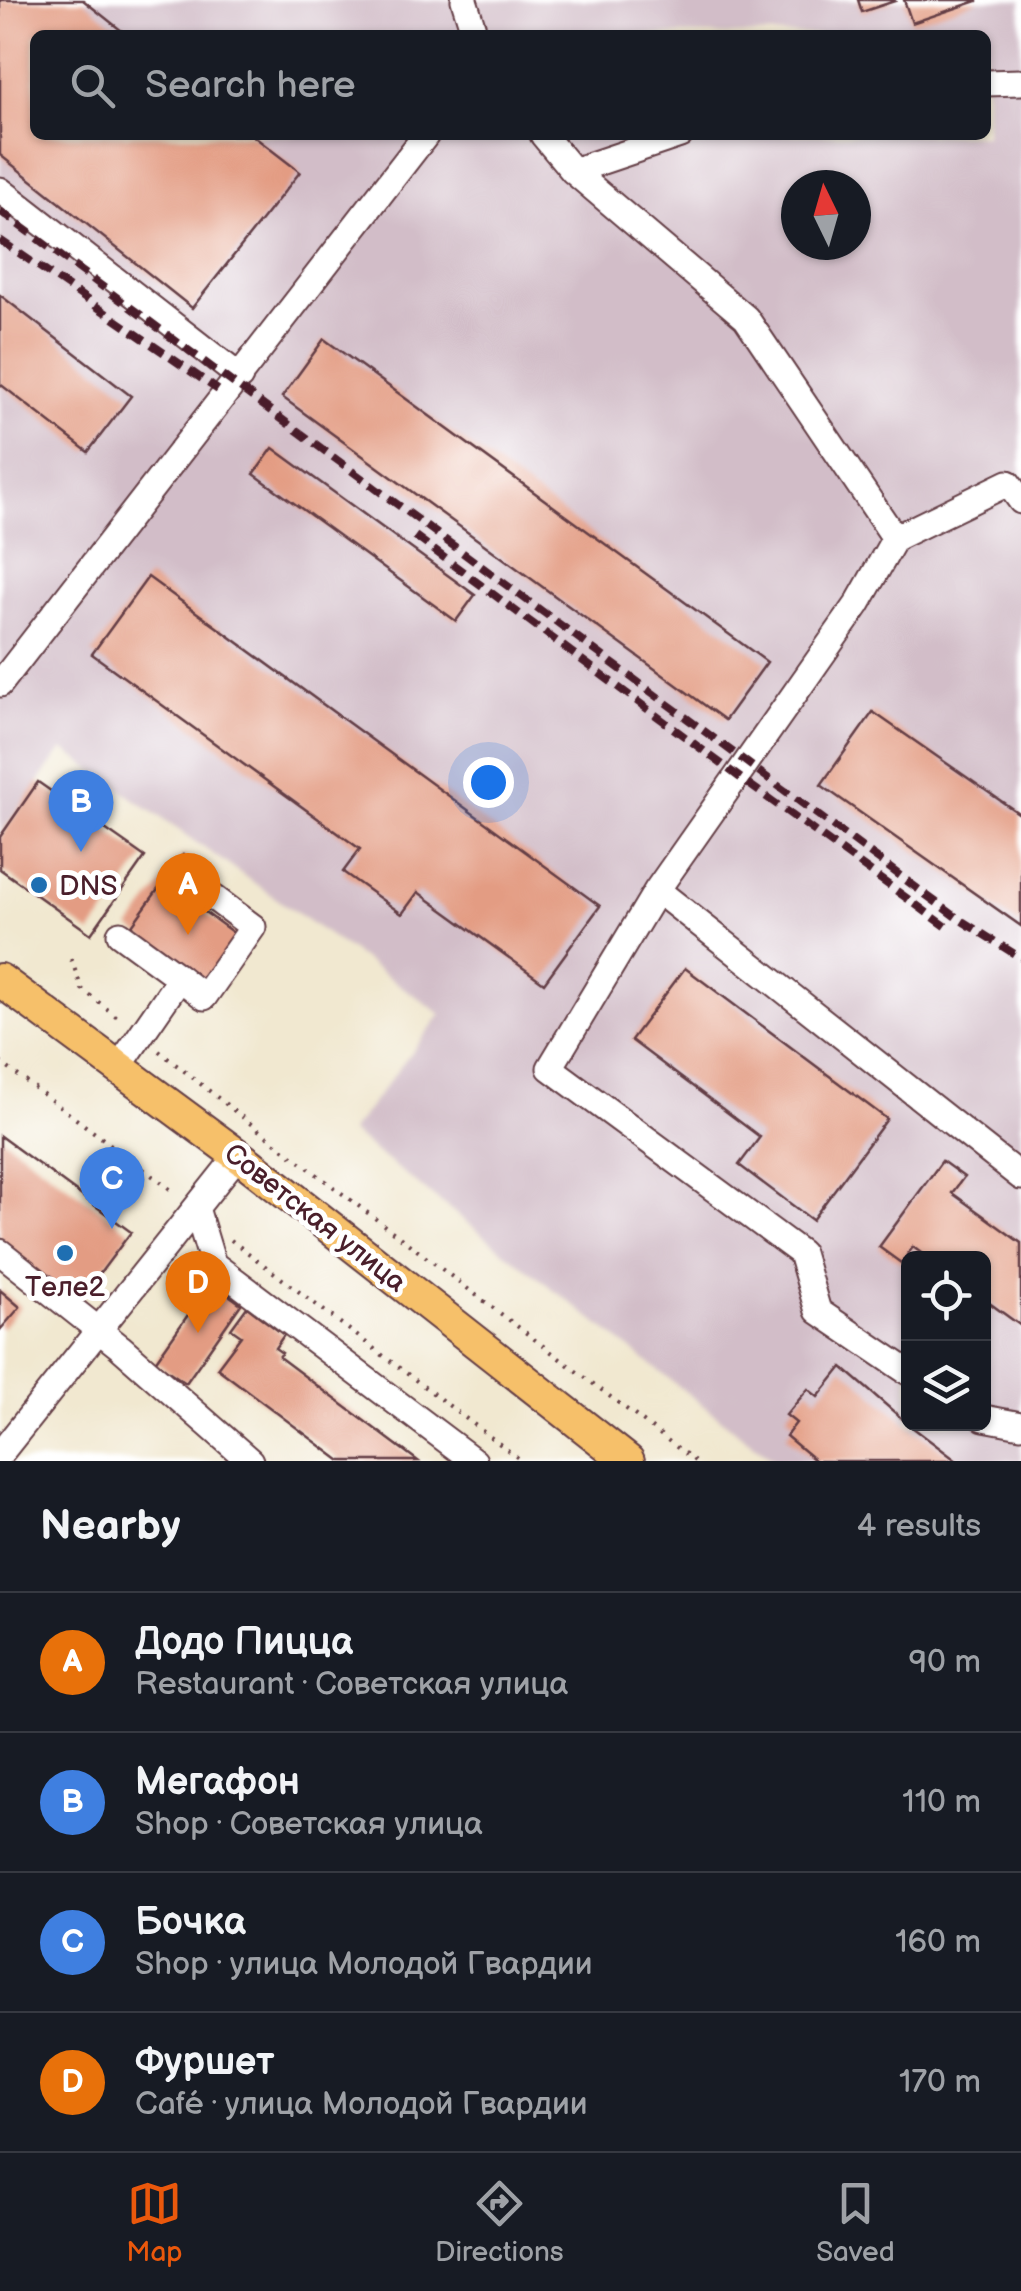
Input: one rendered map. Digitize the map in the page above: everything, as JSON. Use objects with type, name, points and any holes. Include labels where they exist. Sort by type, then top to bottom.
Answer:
[{"type":"main road","name":"Советская улица","points":[[0,980],[238,1155],[628,1461]]},
{"type":"street","points":[[464,0],[473,30]]},
{"type":"street","points":[[991,83],[1021,82]]},
{"type":"street","points":[[0,684],[422,140]]},
{"type":"street","points":[[547,140],[573,171],[746,318],[895,538]]},
{"type":"street","points":[[573,171],[665,140]]},
{"type":"street","points":[[0,190],[240,376]]},
{"type":"street","points":[[901,1367],[818,1312],[801,1253],[550,1068],[657,890],[740,778],[857,605],[895,538],[1017,487]]},
{"type":"street","points":[[657,890],[1021,1176]]},
{"type":"street","points":[[120,934],[204,997],[253,927],[214,898]]},
{"type":"street","points":[[118,1068],[180,978]]},
{"type":"street","points":[[0,1454],[238,1155]]},
{"type":"street","points":[[196,1208],[212,1264],[474,1461]]},
{"type":"street","points":[[0,1252],[99,1329],[250,1461]]},
{"type":"street","points":[[991,1419],[1021,1425]]},
{"type":"path","points":[[70,959],[82,989],[261,1132],[696,1461]]},
{"type":"path","points":[[0,1062],[196,1208],[220,1232],[522,1461]]},
{"type":"shaded area","points":[[0,0],[1021,0],[1021,1461],[775,1461],[350,1132],[441,1014],[63,749],[0,834]]},
{"type":"building","points":[[0,0],[83,0],[121,30],[30,30],[30,140],[258,140],[300,172],[192,308],[0,155]]},
{"type":"building","points":[[858,0],[894,0],[895,1],[862,12]]},
{"type":"building","points":[[904,0],[977,0],[977,1],[912,23]]},
{"type":"building","points":[[0,295],[131,396],[88,452],[0,384]]},
{"type":"building","points":[[324,339],[767,662],[725,720],[282,397]]},
{"type":"building","points":[[273,448],[475,595],[456,621],[254,474]]},
{"type":"building","points":[[148,577],[600,906],[544,983],[418,892],[402,914],[343,872],[360,849],[92,654]]},
{"type":"building","points":[[873,712],[1021,815],[1021,926],[821,785]]},
{"type":"building","points":[[38,782],[145,857],[91,934],[0,869],[0,837]]},
{"type":"building","points":[[183,855],[200,867],[180,894],[239,937],[206,983],[130,928]]},
{"type":"building","points":[[685,968],[887,1119],[812,1220],[739,1165],[760,1137],[631,1040]]},
{"type":"building","points":[[0,1136],[131,1232],[77,1304],[0,1248]]},
{"type":"building","points":[[942,1161],[964,1177],[952,1193],[1021,1243],[1021,1326],[991,1304],[991,1251],[918,1251],[913,1247],[901,1251],[901,1263],[879,1247]]},
{"type":"building","points":[[211,1282],[241,1304],[186,1383],[155,1362]]},
{"type":"building","points":[[0,1290],[20,1307],[0,1330]]},
{"type":"building","points":[[247,1307],[284,1335],[275,1348],[282,1353],[279,1357],[418,1461],[341,1461],[217,1368],[241,1336],[231,1329]]},
{"type":"building","points":[[842,1367],[901,1418],[901,1431],[917,1431],[957,1461],[816,1461],[786,1436],[796,1423],[786,1415],[808,1389],[818,1397]]},
{"type":"railway","points":[[0,211],[956,917],[1021,958]]},
{"type":"railway","points":[[0,240],[218,390]]},
{"type":"railway","points":[[415,536],[951,930]]},
{"type":"place","name":"Мегафон","points":[[81,852]]},
{"type":"place","name":"DNS","points":[[39,885]]},
{"type":"place","name":"Додо Пицца","points":[[188,935]]},
{"type":"place","name":"Бочка","points":[[112,1229]]},
{"type":"place","name":"Теле2","points":[[65,1253]]},
{"type":"place","name":"Фуршет","points":[[198,1333]]}]
